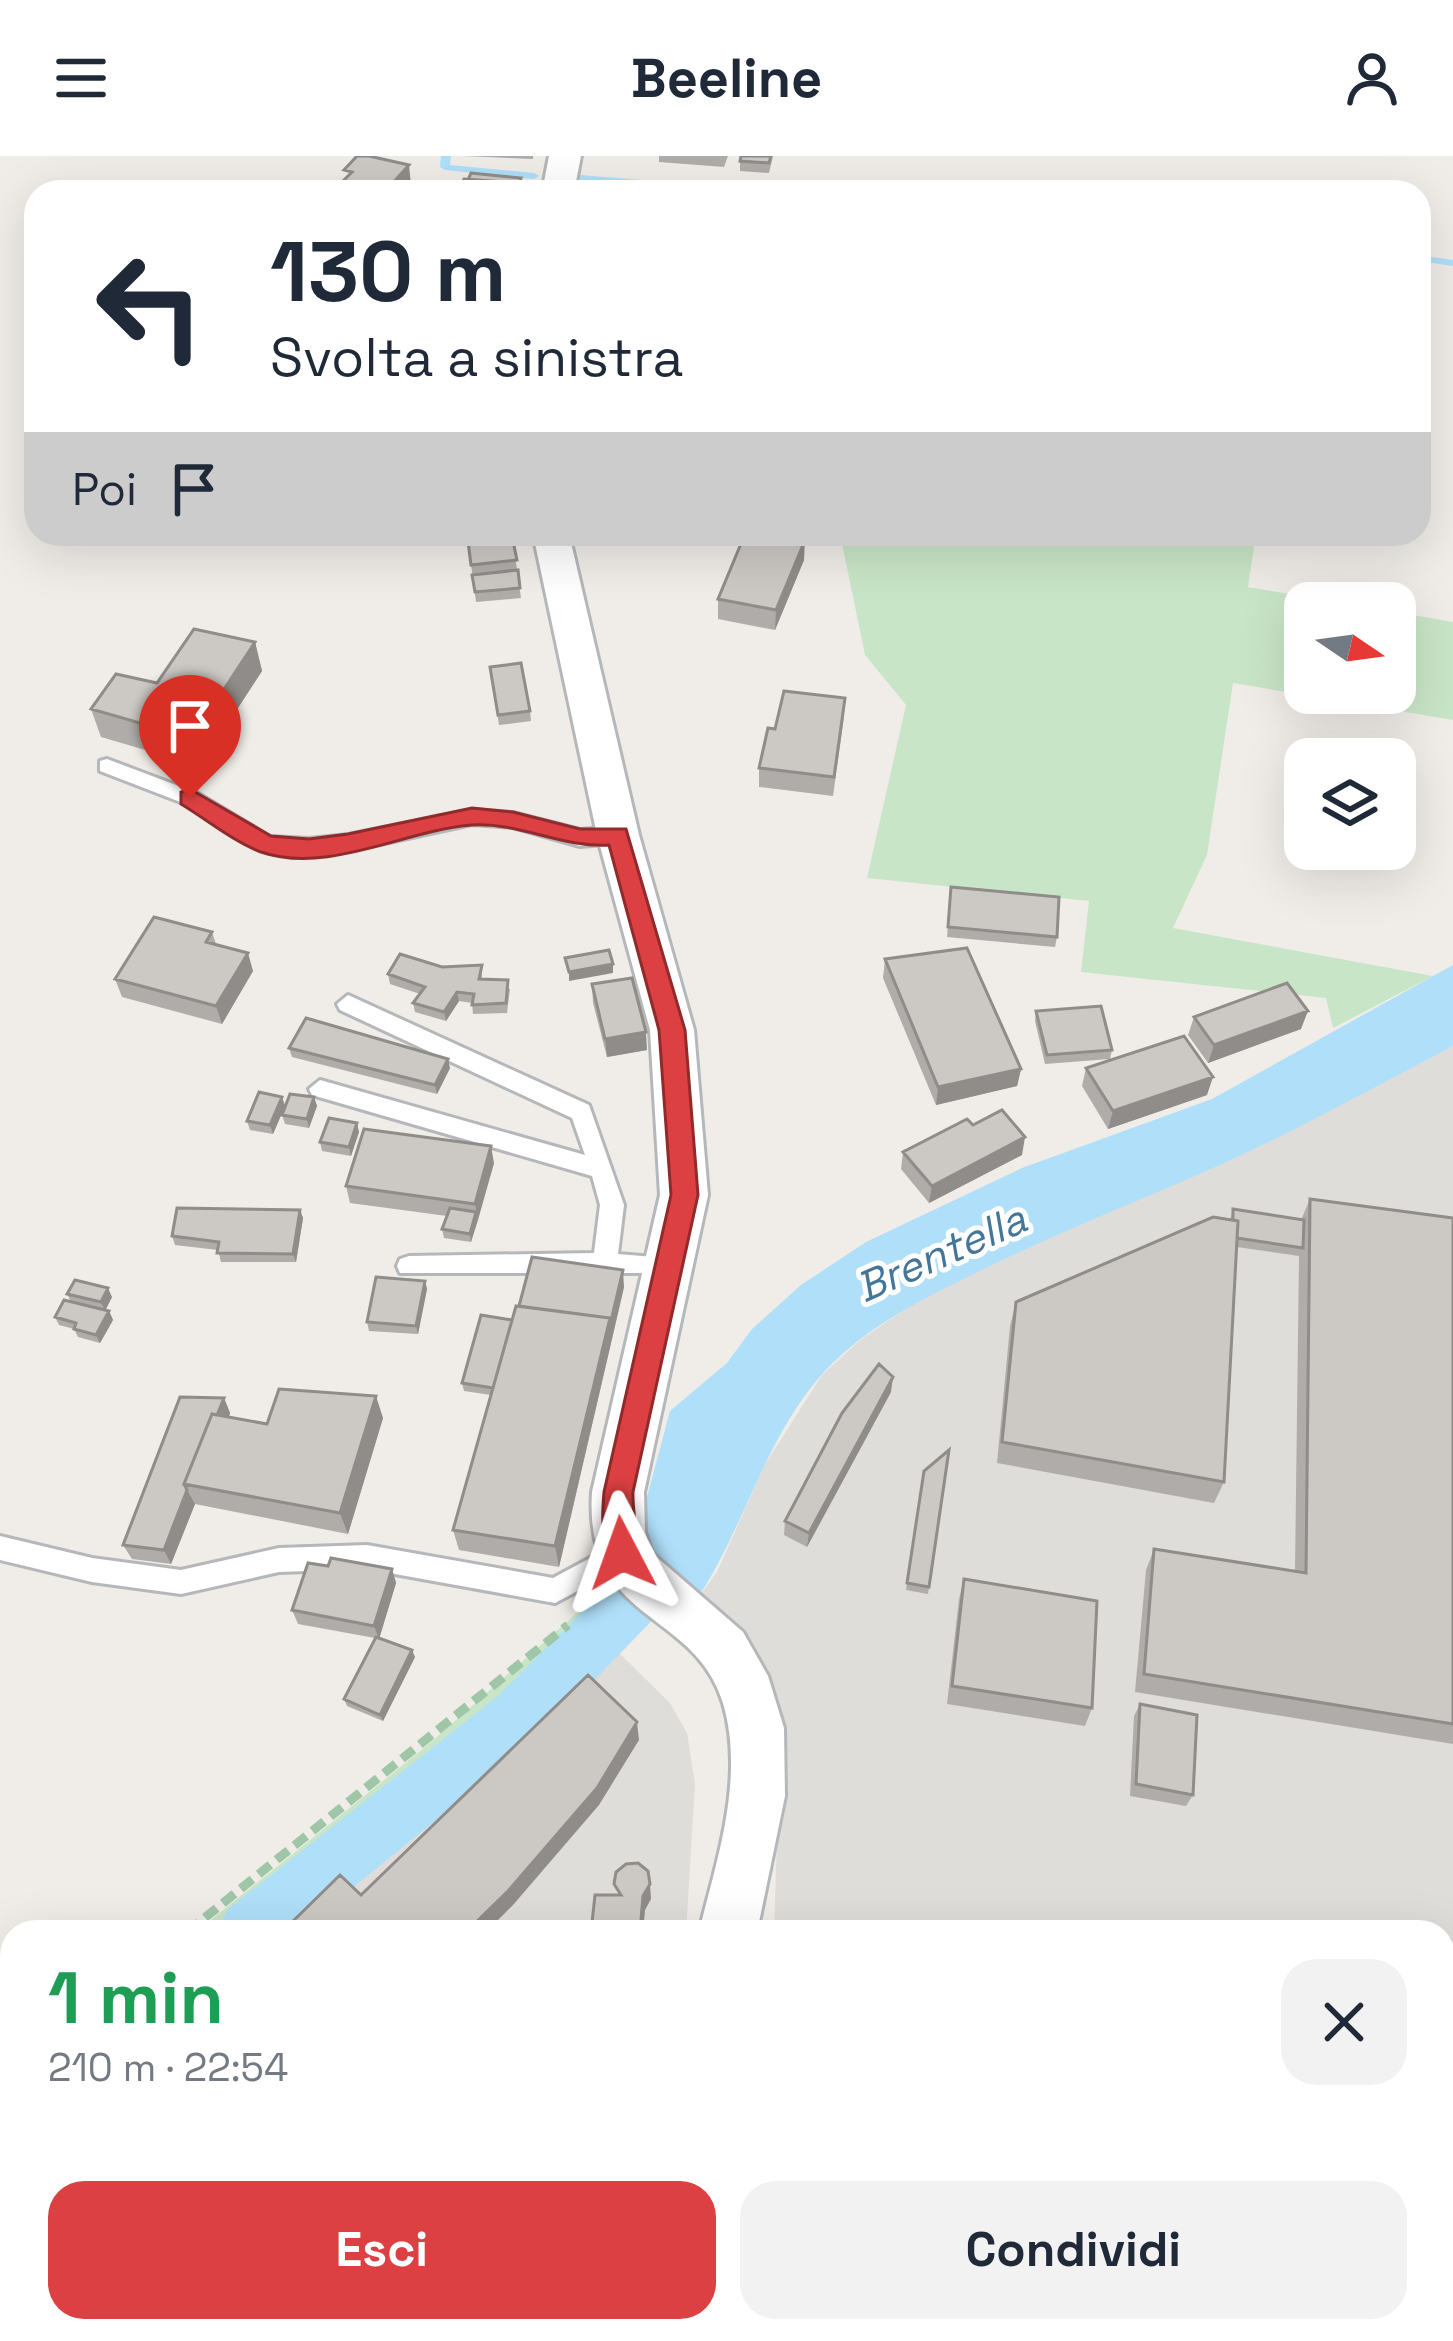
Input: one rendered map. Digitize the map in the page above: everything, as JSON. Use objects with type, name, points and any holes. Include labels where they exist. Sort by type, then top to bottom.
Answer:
[{"type":"street","points":[[554,546],[618,836],[672,1030],[684,1195],[618,1492],[616,1520],[627,1562],[732,1661],[751,1699],[758,1780],[730,1920]]},
{"type":"lane","points":[[107,766],[190,798],[266,844],[329,845],[472,817],[513,820],[580,838],[618,836]]},
{"type":"lane","points":[[348,1004],[581,1112],[612,1205],[605,1264]]},
{"type":"lane","points":[[320,1089],[602,1169]]},
{"type":"lane","points":[[410,1266],[669,1266]]},
{"type":"lane","points":[[0,1548],[92,1570],[181,1582],[279,1561],[367,1557],[555,1591],[627,1562]]},
{"type":"path","points":[[201,1920],[627,1562]]},
{"type":"shaded area","points":[[1453,1046],[1453,1920],[774,1920],[779,1777],[690,1609],[717,1572],[764,1466],[822,1375],[860,1340],[916,1302],[1066,1229],[1249,1151]]},
{"type":"shaded area","points":[[616,1650],[670,1703],[687,1733],[695,1784],[687,1920],[299,1920]]},
{"type":"green space","points":[[842,546],[1254,546],[1248,587],[1284,593],[1284,692],[1233,683],[1207,855],[1173,928],[1433,976],[1333,1028],[1326,998],[1081,972],[1089,901],[867,878],[906,705],[865,655]]},
{"type":"green space","points":[[1416,616],[1453,622],[1453,720],[1416,714]]},
{"type":"green space","points":[[587,1604],[616,1650],[299,1920],[211,1920],[430,1743]]},
{"type":"water","points":[[1453,965],[1453,1046],[1250,1151],[941,1290],[879,1326],[841,1355],[784,1427],[725,1551],[690,1609],[646,1547],[643,1512],[670,1411],[727,1363],[752,1329],[801,1285],[866,1242],[1022,1168],[1212,1099]]},
{"type":"building","points":[[357,156],[409,165],[396,180],[344,180],[352,172],[344,170]]},
{"type":"building","points":[[741,156],[771,156],[769,163],[740,161]]},
{"type":"building","points":[[471,173],[521,178],[520,180],[468,180]]},
{"type":"building","points":[[469,546],[514,546],[517,560],[471,565]]},
{"type":"building","points":[[740,546],[803,546],[776,610],[718,599]]},
{"type":"building","points":[[518,570],[520,588],[475,592],[472,575]]},
{"type":"building","points":[[194,629],[255,642],[192,738],[91,709],[116,674],[157,683]]},
{"type":"building","points":[[521,663],[530,711],[498,715],[490,667]]},
{"type":"building","points":[[784,691],[845,698],[834,777],[759,768],[768,728],[775,729]]},
{"type":"building","points":[[951,887],[1059,897],[1057,937],[948,927]]},
{"type":"building","points":[[154,917],[212,932],[206,942],[248,953],[216,1006],[115,979]]},
{"type":"building","points":[[967,948],[1021,1069],[938,1087],[885,959]]},
{"type":"building","points":[[609,950],[613,964],[569,972],[565,958]]},
{"type":"building","points":[[400,954],[442,967],[482,965],[479,979],[508,980],[506,1003],[472,1005],[474,994],[457,992],[444,1012],[413,1003],[425,987],[388,974]]},
{"type":"building","points":[[632,978],[646,1032],[605,1039],[592,984]]},
{"type":"building","points":[[1287,983],[1308,1011],[1214,1045],[1194,1017]]},
{"type":"building","points":[[1101,1006],[1112,1050],[1047,1055],[1036,1011]]},
{"type":"building","points":[[306,1018],[448,1059],[435,1085],[289,1048]]},
{"type":"building","points":[[1184,1036],[1213,1077],[1113,1111],[1086,1068]]},
{"type":"building","points":[[259,1092],[282,1097],[270,1125],[247,1121]]},
{"type":"building","points":[[290,1094],[314,1097],[307,1119],[282,1115]]},
{"type":"building","points":[[1002,1110],[1025,1137],[932,1186],[903,1152],[967,1119],[973,1125]]},
{"type":"building","points":[[329,1118],[357,1123],[349,1147],[320,1142]]},
{"type":"building","points":[[364,1129],[491,1146],[475,1204],[346,1186]]},
{"type":"building","points":[[1310,1199],[1453,1218],[1453,1724],[1144,1674],[1154,1549],[1306,1573]]},
{"type":"building","points":[[177,1208],[300,1210],[293,1254],[217,1253],[219,1242],[172,1236]]},
{"type":"building","points":[[450,1208],[476,1212],[470,1234],[442,1229]]},
{"type":"building","points":[[1233,1209],[1304,1220],[1303,1248],[1237,1238]]},
{"type":"building","points":[[1213,1217],[1238,1221],[1224,1482],[1002,1442],[1016,1302]]},
{"type":"building","points":[[532,1257],[623,1270],[610,1325],[610,1318],[519,1306]]},
{"type":"building","points":[[376,1277],[425,1281],[416,1326],[367,1322]]},
{"type":"building","points":[[75,1280],[108,1288],[101,1302],[67,1294]]},
{"type":"building","points":[[64,1300],[109,1311],[96,1335],[55,1317]]},
{"type":"building","points":[[516,1306],[610,1318],[555,1546],[453,1530]]},
{"type":"building","points":[[481,1315],[512,1320],[493,1388],[462,1383]]},
{"type":"building","points":[[879,1364],[893,1377],[809,1533],[785,1521],[842,1413]]},
{"type":"building","points":[[279,1389],[376,1396],[340,1513],[184,1484],[212,1414],[267,1424]]},
{"type":"building","points":[[180,1397],[224,1398],[217,1415],[212,1414],[184,1484],[187,1490],[164,1550],[123,1545]]},
{"type":"building","points":[[949,1450],[929,1587],[907,1583],[924,1471]]},
{"type":"building","points":[[331,1558],[392,1569],[374,1626],[292,1610],[308,1563],[328,1566]]},
{"type":"building","points":[[964,1579],[1097,1601],[1092,1708],[952,1686]]},
{"type":"building","points":[[376,1637],[412,1650],[380,1715],[344,1699]]},
{"type":"building","points":[[588,1675],[637,1722],[597,1788],[478,1920],[294,1920],[340,1875],[361,1895]]},
{"type":"building","points":[[1140,1704],[1197,1715],[1193,1795],[1136,1784]]},
{"type":"building","points":[[638,1863],[648,1871],[650,1884],[643,1896],[641,1920],[592,1920],[595,1895],[621,1895],[614,1884],[616,1872],[626,1864]]},
{"type":"waterway","points":[[446,156],[445,167],[534,176]]},
{"type":"waterway","points":[[580,178],[604,180]]},
{"type":"waterway","points":[[1431,260],[1453,263]]},
{"type":"waterway","name":"Brentella","points":[[264,1920],[519,1716],[648,1585],[672,1547]]},
{"type":"route","points":[[190,798],[266,844],[309,848],[472,817],[513,820],[580,838],[618,836],[672,1030],[684,1195],[618,1492],[616,1520],[622,1553]]}]
